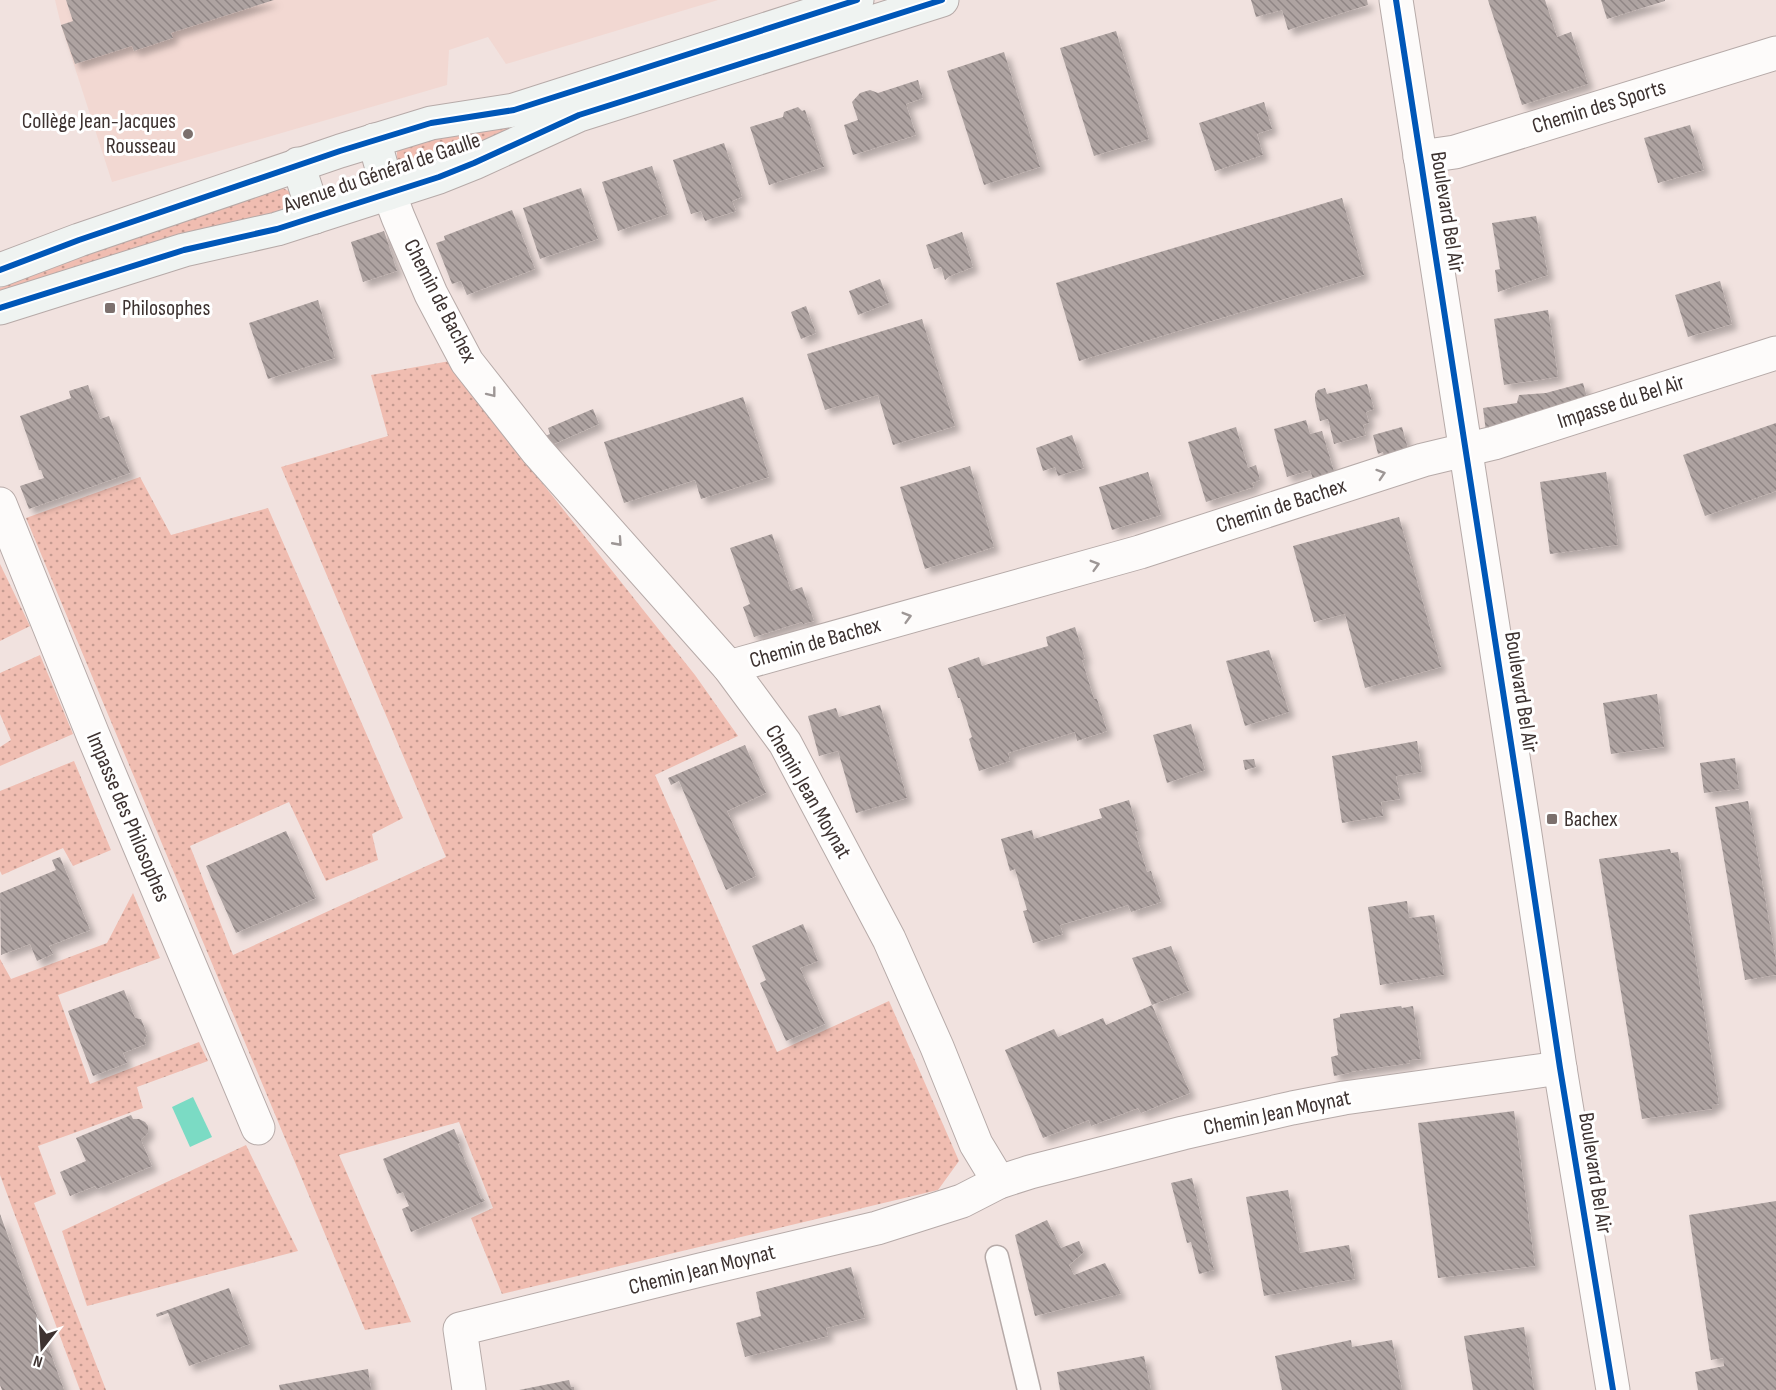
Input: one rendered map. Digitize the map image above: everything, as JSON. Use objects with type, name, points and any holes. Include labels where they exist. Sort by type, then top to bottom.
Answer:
[{"type":"main road","name":"Avenue du Général de Gaulle","points":[[0,270],[298,164],[374,140],[450,119],[514,110],[857,0]]},
{"type":"main road","name":"Avenue du Général de Gaulle","points":[[0,308],[177,252],[277,229],[389,193],[455,171],[579,115],[942,0]]},
{"type":"main road","points":[[374,140],[389,193]]},
{"type":"main road","points":[[298,164],[315,217]]},
{"type":"street","name":"Boulevard Bel Air","points":[[1396,0],[1560,1068],[1613,1390]]},
{"type":"street","name":"Chemin des Sports","points":[[1420,157],[1455,152],[1776,52]]},
{"type":"street","name":"Chemin de Bachex","points":[[389,193],[431,294],[467,362],[537,451],[729,667],[1140,552],[1423,460],[1465,450]]},
{"type":"street","name":"Impasse du Bel Air","points":[[1465,450],[1494,443],[1776,353]]},
{"type":"street","name":"Impasse des Philosophes","points":[[0,504],[64,664],[258,1128]]},
{"type":"street","name":"Chemin Jean Moynat","points":[[729,667],[785,743],[889,939],[937,1047],[976,1144],[999,1182]]},
{"type":"street","name":"Chemin Jean Moynat","points":[[468,1390],[460,1329],[877,1228],[962,1201],[999,1182],[1030,1172],[1183,1132],[1344,1098],[1560,1068]]},
{"type":"lane","points":[[997,1257],[1029,1390]]},
{"type":"shaded area","name":"Collège Jean-Jacques Rousseau","points":[[55,0],[718,0],[506,64],[488,37],[449,50],[447,85],[112,182]]},
{"type":"shaded area","points":[[887,0],[915,0],[414,172],[404,169],[397,160],[397,148],[623,83]]},
{"type":"shaded area","points":[[278,185],[290,192],[294,202],[288,214],[0,299],[0,288],[203,210]]},
{"type":"shaded area","points":[[450,361],[543,484],[695,675],[738,736],[655,775],[777,1052],[889,1001],[959,1161],[938,1190],[502,1294],[471,1218],[493,1208],[459,1122],[339,1155],[411,1322],[365,1330],[26,518],[140,477],[171,535],[268,508],[403,818],[372,834],[378,860],[326,881],[289,802],[190,846],[233,955],[446,857],[281,467],[388,436],[371,375]]},
{"type":"shaded area","points":[[0,564],[30,626],[0,641]]},
{"type":"shaded area","points":[[40,655],[73,734],[0,766],[0,747],[11,740],[0,714],[0,673]]},
{"type":"shaded area","points":[[74,761],[111,850],[73,866],[63,848],[2,875],[0,871],[0,791]]},
{"type":"shaded area","points":[[133,893],[160,958],[58,995],[90,1084],[199,1042],[208,1061],[137,1087],[143,1108],[38,1146],[56,1194],[34,1203],[106,1390],[80,1390],[0,1175],[0,959],[11,979],[107,943]]},
{"type":"shaded area","points":[[193,1097],[212,1137],[190,1147],[172,1107]]},
{"type":"shaded area","points":[[246,1145],[298,1251],[87,1306],[62,1231]]},
{"type":"building","points":[[66,0],[274,0],[171,33],[173,38],[134,51],[132,46],[75,64],[61,25],[73,21]]},
{"type":"building","points":[[1251,0],[1367,0],[1368,5],[1288,30],[1282,10],[1256,17]]},
{"type":"building","points":[[1488,0],[1545,0],[1557,37],[1571,32],[1588,84],[1522,105]]},
{"type":"building","points":[[1601,0],[1665,0],[1665,1],[1607,19]]},
{"type":"building","points":[[1116,31],[1149,139],[1094,156],[1060,48]]},
{"type":"building","points":[[1004,52],[1040,167],[984,185],[947,71]]},
{"type":"building","points":[[918,80],[923,98],[906,104],[916,135],[853,155],[844,125],[858,120],[852,102],[860,93],[870,90],[878,93]]},
{"type":"building","points":[[1264,102],[1272,129],[1257,134],[1263,155],[1215,171],[1199,123]]},
{"type":"building","points":[[798,107],[802,111],[805,110],[824,167],[769,185],[750,127],[783,117],[784,112]]},
{"type":"building","points":[[1690,125],[1704,170],[1658,183],[1644,138]]},
{"type":"building","points":[[724,143],[742,197],[732,201],[736,211],[705,221],[701,211],[691,214],[673,160]]},
{"type":"building","points":[[652,166],[668,214],[618,231],[602,182]]},
{"type":"building","points":[[581,188],[598,239],[540,259],[523,208]]},
{"type":"building","points":[[1342,198],[1364,275],[1079,361],[1056,283]]},
{"type":"building","points":[[512,210],[535,269],[467,295],[461,281],[452,284],[436,243],[445,240],[444,236]]},
{"type":"building","points":[[1536,216],[1548,275],[1498,292],[1495,270],[1500,269],[1492,223]]},
{"type":"building","points":[[384,231],[397,271],[363,282],[351,242]]},
{"type":"building","points":[[962,232],[973,267],[945,280],[941,267],[934,269],[926,245]]},
{"type":"building","points":[[880,279],[889,303],[858,315],[849,291]]},
{"type":"building","points":[[1720,281],[1732,324],[1688,337],[1675,295]]},
{"type":"building","points":[[318,300],[335,358],[268,379],[249,323]]},
{"type":"building","points":[[806,306],[816,333],[801,339],[791,312]]},
{"type":"building","points":[[1548,310],[1558,377],[1504,385],[1494,319]]},
{"type":"building","points":[[922,319],[955,426],[893,445],[878,395],[825,410],[807,354]]},
{"type":"building","points":[[1583,383],[1588,401],[1486,432],[1483,408],[1517,403],[1519,395],[1546,393]]},
{"type":"building","points":[[1367,384],[1374,409],[1366,412],[1369,423],[1363,425],[1366,435],[1334,444],[1328,419],[1320,421],[1315,394],[1318,390],[1325,388],[1327,394]]},
{"type":"building","points":[[88,385],[100,419],[109,416],[130,473],[29,509],[20,486],[44,478],[20,416],[71,398],[69,391]]},
{"type":"building","points":[[743,397],[769,477],[701,499],[695,480],[624,503],[604,442]]},
{"type":"building","points":[[593,409],[599,424],[545,448],[538,439],[550,434],[548,428]]},
{"type":"building","points":[[1306,420],[1310,434],[1322,431],[1335,475],[1314,482],[1310,470],[1287,477],[1274,429]]},
{"type":"building","points":[[1776,423],[1776,491],[1705,516],[1683,455]]},
{"type":"building","points":[[1236,427],[1248,468],[1256,465],[1260,480],[1252,483],[1254,487],[1206,502],[1188,442]]},
{"type":"building","points":[[1402,427],[1408,449],[1384,457],[1383,452],[1378,454],[1373,435]]},
{"type":"building","points":[[1072,435],[1084,468],[1058,476],[1055,467],[1043,471],[1036,448]]},
{"type":"building","points":[[970,466],[994,547],[925,569],[900,487]]},
{"type":"building","points":[[1148,472],[1161,515],[1112,530],[1099,487]]},
{"type":"building","points":[[1606,472],[1618,545],[1550,554],[1540,482]]},
{"type":"building","points":[[1399,517],[1441,667],[1365,688],[1345,614],[1314,622],[1293,546]]},
{"type":"building","points":[[772,534],[791,591],[802,587],[814,621],[803,624],[802,622],[754,637],[743,607],[750,604],[730,548]]},
{"type":"building","points":[[1075,627],[1094,699],[1097,699],[1107,731],[1077,741],[1075,732],[1008,753],[1010,761],[979,771],[969,739],[972,737],[948,668],[979,657],[982,666],[1048,646],[1046,637]]},
{"type":"building","points":[[1269,650],[1289,712],[1245,726],[1226,661]]},
{"type":"building","points":[[1657,694],[1664,747],[1611,754],[1603,703]]},
{"type":"building","points":[[880,705],[907,798],[856,813],[838,751],[819,756],[808,716],[836,708],[839,717]]},
{"type":"building","points":[[1191,724],[1205,770],[1167,783],[1153,735]]},
{"type":"building","points":[[1417,741],[1422,772],[1396,776],[1400,799],[1381,802],[1383,816],[1342,823],[1332,756]]},
{"type":"building","points":[[745,745],[766,793],[727,811],[756,876],[726,890],[679,781],[671,785],[668,778]]},
{"type":"building","points":[[1735,758],[1739,789],[1704,793],[1700,763]]},
{"type":"building","points":[[1254,759],[1256,767],[1245,770],[1243,760]]},
{"type":"building","points":[[1129,800],[1138,831],[1135,832],[1147,872],[1151,871],[1161,902],[1131,912],[1128,905],[1060,925],[1063,934],[1033,943],[1023,911],[1027,910],[1015,869],[1010,871],[1001,839],[1032,830],[1034,839],[1102,818],[1099,809]]},
{"type":"building","points":[[1748,801],[1776,961],[1776,975],[1745,980],[1715,807]]},
{"type":"building","points":[[286,831],[316,898],[236,933],[206,866]]},
{"type":"building","points":[[1670,849],[1671,853],[1678,852],[1719,1104],[1712,1105],[1712,1109],[1642,1119],[1599,859]]},
{"type":"building","points":[[60,857],[90,930],[49,946],[53,954],[37,961],[30,944],[1,955],[0,893],[56,870],[52,860]]},
{"type":"building","points":[[1407,901],[1409,918],[1434,915],[1444,975],[1380,985],[1368,907]]},
{"type":"building","points":[[803,924],[818,961],[800,968],[825,1024],[786,1041],[760,983],[766,980],[752,946]]},
{"type":"building","points":[[1171,946],[1189,991],[1152,1005],[1132,958]]},
{"type":"building","points":[[124,990],[135,1018],[141,1019],[147,1034],[144,1040],[146,1044],[123,1053],[127,1063],[93,1076],[68,1011]]},
{"type":"building","points":[[1152,1005],[1190,1093],[1141,1113],[1138,1108],[1091,1126],[1089,1120],[1043,1138],[1005,1050],[1054,1029],[1058,1037],[1103,1018],[1106,1025]]},
{"type":"building","points":[[1401,1006],[1402,1008],[1413,1006],[1421,1059],[1409,1060],[1410,1063],[1334,1076],[1331,1057],[1338,1055],[1333,1019],[1340,1017],[1340,1014]]},
{"type":"building","points":[[1514,1111],[1535,1266],[1438,1278],[1418,1123]]},
{"type":"building","points":[[131,1115],[133,1119],[139,1119],[148,1126],[148,1133],[141,1140],[152,1166],[97,1189],[95,1186],[70,1196],[60,1172],[86,1161],[76,1138]]},
{"type":"building","points":[[454,1129],[481,1199],[485,1201],[411,1232],[402,1209],[409,1206],[403,1192],[397,1194],[383,1159]]},
{"type":"building","points":[[1192,1178],[1214,1270],[1199,1274],[1191,1242],[1187,1243],[1171,1183]]},
{"type":"building","points":[[1288,1190],[1300,1253],[1349,1245],[1355,1279],[1264,1296],[1246,1197]]},
{"type":"building","points":[[1776,1201],[1776,1390],[1698,1390],[1695,1372],[1724,1366],[1723,1358],[1711,1360],[1689,1215]]},
{"type":"building","points":[[0,1214],[64,1390],[2,1390],[0,1385]]},
{"type":"building","points":[[1047,1220],[1061,1248],[1079,1241],[1084,1252],[1069,1265],[1074,1275],[1105,1263],[1121,1294],[1035,1316],[1015,1235]]},
{"type":"building","points":[[851,1267],[865,1318],[826,1328],[828,1336],[745,1357],[736,1323],[761,1316],[756,1292]]},
{"type":"building","points":[[229,1288],[250,1344],[189,1366],[168,1313],[157,1317],[156,1314]]},
{"type":"building","points":[[1524,1327],[1534,1390],[1473,1390],[1464,1336]]},
{"type":"building","points":[[1351,1340],[1352,1347],[1392,1340],[1402,1390],[1282,1390],[1275,1356]]},
{"type":"building","points":[[1144,1356],[1151,1390],[1060,1390],[1057,1372]]},
{"type":"building","points":[[368,1369],[371,1390],[280,1390],[279,1385]]},
{"type":"building","points":[[569,1380],[574,1390],[519,1390]]},
{"type":"cycle path","points":[[0,270],[79,240],[340,151],[431,123],[514,110],[857,0]]},
{"type":"cycle path","points":[[0,308],[184,250],[277,229],[439,177],[579,115],[942,0]]},
{"type":"cycle path","points":[[1396,0],[1560,1068],[1613,1390]]},
{"type":"place","name":"Collège Jean-Jacques Rousseau","points":[[188,134]]},
{"type":"place","name":"Philosophes","points":[[110,308]]},
{"type":"place","name":"Bachex","points":[[1552,819]]}]
